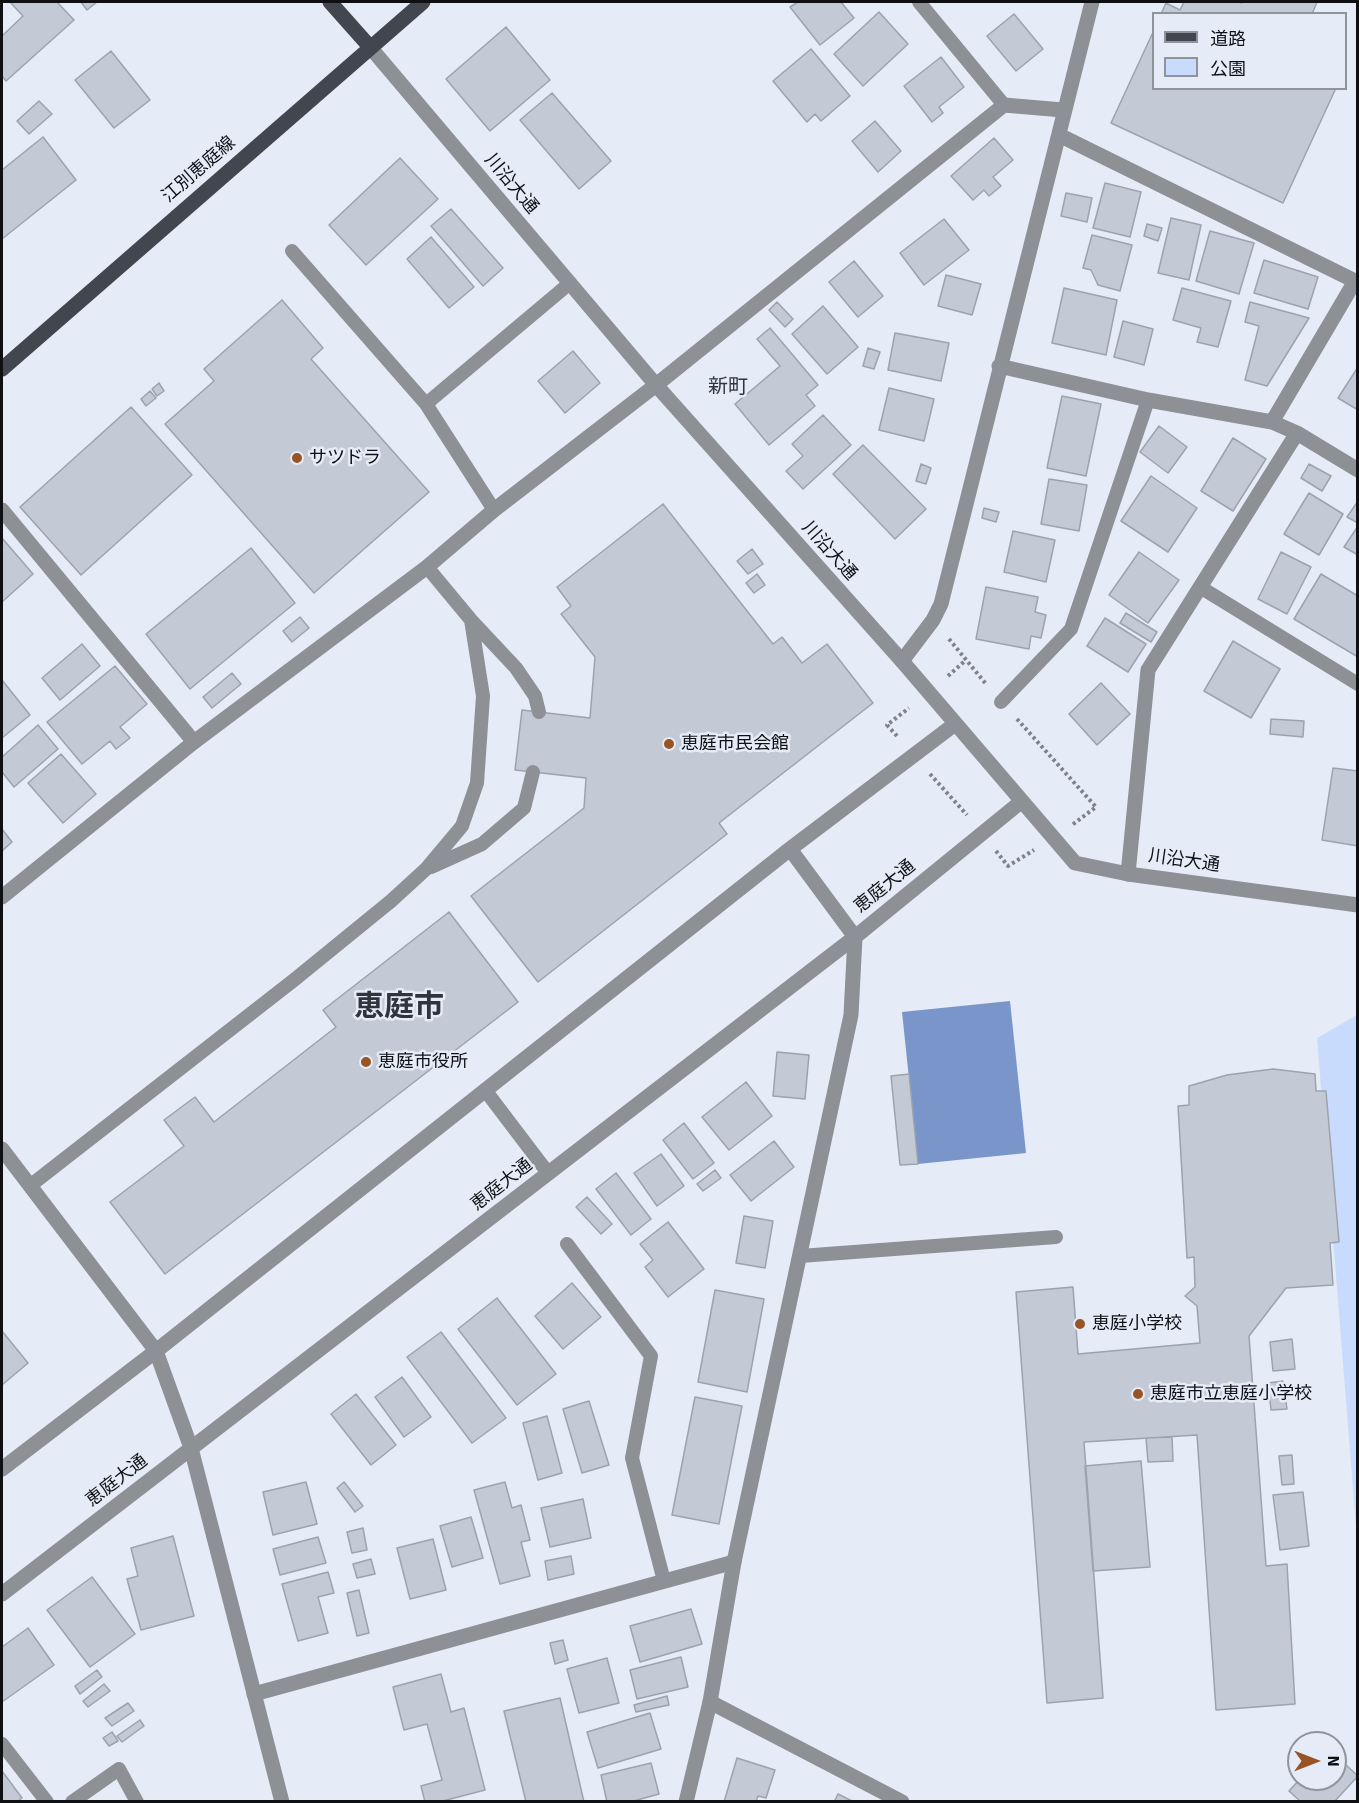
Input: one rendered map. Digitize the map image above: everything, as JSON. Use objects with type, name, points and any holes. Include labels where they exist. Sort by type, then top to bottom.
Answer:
[{"type":"main road","points":[[330,2],[370,47]]},
{"type":"main road","name":"江別恵庭線","points":[[2,369],[423,2]]},
{"type":"street","points":[[902,662],[933,620],[941,604],[999,366],[1059,135],[1063,110],[1092,2]]},
{"type":"street","name":"川沿大通","points":[[370,47],[656,385],[902,662],[1075,863],[1128,874],[1358,905]]},
{"type":"street","points":[[2,897],[194,742],[428,567],[494,510],[656,385],[1004,105],[1063,110]]},
{"type":"street","points":[[1059,135],[1355,281],[1272,422]]},
{"type":"street","points":[[999,366],[1149,400],[1272,422],[1297,433],[1358,470]]},
{"type":"street","points":[[1128,874],[1148,670],[1297,433]]},
{"type":"street","points":[[2,510],[194,742]]},
{"type":"street","points":[[2,1469],[156,1351],[790,849],[955,724]]},
{"type":"street","name":"恵庭大通","points":[[2,1594],[855,937],[1022,801]]},
{"type":"street","points":[[686,1802],[710,1702],[734,1563],[851,1015],[855,937],[790,849]]},
{"type":"street","points":[[2,1149],[156,1351],[191,1448],[282,1802]]},
{"type":"street","points":[[254,1694],[734,1563]]},
{"type":"street","points":[[710,1702],[902,1802]]},
{"type":"lane","points":[[919,2],[1004,105]]},
{"type":"lane","points":[[292,251],[426,404],[494,510]]},
{"type":"lane","points":[[426,404],[570,283]]},
{"type":"lane","points":[[1001,702],[1071,629],[1149,400]]},
{"type":"lane","points":[[428,567],[471,620],[516,668],[535,696],[539,712]]},
{"type":"lane","points":[[1200,587],[1358,684]]},
{"type":"lane","points":[[31,1185],[294,980],[391,901],[426,869],[462,826],[477,783],[483,696],[471,620]]},
{"type":"lane","points":[[426,869],[482,844],[524,808],[533,772]]},
{"type":"lane","points":[[485,1090],[548,1173]]},
{"type":"lane","points":[[800,1256],[1056,1237]]},
{"type":"lane","points":[[567,1244],[651,1356],[632,1458],[664,1581]]},
{"type":"lane","points":[[2,1744],[47,1802]]},
{"type":"lane","points":[[72,1802],[119,1769],[137,1802]]},
{"type":"green space","points":[[1357,1015],[1357,1539],[1317,1038]]},
{"type":"shaded area","points":[[1010,1001],[1026,1153],[918,1164],[902,1012]]},
{"type":"building","points":[[10,2],[57,2],[74,20],[6,81],[2,76],[2,36],[23,16]]},
{"type":"building","points":[[81,2],[97,2],[87,10]]},
{"type":"building","points":[[798,2],[841,2],[854,18],[820,45],[790,7]]},
{"type":"building","points":[[1184,2],[1317,2],[1313,12],[1162,12],[1166,3],[1180,10]]},
{"type":"building","points":[[879,12],[908,44],[863,86],[834,54]]},
{"type":"building","points":[[1014,14],[1043,49],[1016,71],[987,36]]},
{"type":"building","points":[[506,27],[550,80],[490,131],[446,79]]},
{"type":"building","points":[[1152,34],[1152,90],[1335,90],[1283,203],[1111,123]]},
{"type":"building","points":[[811,49],[850,96],[821,121],[815,114],[807,122],[773,81]]},
{"type":"building","points":[[111,51],[150,100],[114,128],[75,80]]},
{"type":"building","points":[[941,57],[964,87],[939,107],[943,113],[932,122],[904,86]]},
{"type":"building","points":[[552,93],[611,161],[579,189],[520,120]]},
{"type":"building","points":[[39,101],[52,114],[29,134],[17,121]]},
{"type":"building","points":[[875,121],[901,151],[878,172],[852,141]]},
{"type":"building","points":[[43,137],[76,180],[2,239],[2,170]]},
{"type":"building","points":[[994,138],[1013,160],[993,177],[1001,186],[989,196],[984,190],[973,200],[951,176]]},
{"type":"building","points":[[400,158],[438,199],[366,265],[329,225]]},
{"type":"building","points":[[1105,183],[1141,192],[1130,237],[1093,228]]},
{"type":"building","points":[[1066,193],[1092,198],[1087,222],[1061,216]]},
{"type":"building","points":[[451,209],[503,268],[483,286],[431,226]]},
{"type":"building","points":[[1171,218],[1201,225],[1189,280],[1158,273]]},
{"type":"building","points":[[944,219],[969,250],[924,285],[900,253]]},
{"type":"building","points":[[1147,224],[1162,228],[1158,241],[1144,236]]},
{"type":"building","points":[[1210,231],[1254,243],[1239,294],[1196,281]]},
{"type":"building","points":[[1092,235],[1132,245],[1120,291],[1098,285],[1091,270],[1083,268]]},
{"type":"building","points":[[431,237],[474,287],[449,308],[407,259]]},
{"type":"building","points":[[1264,260],[1318,277],[1308,309],[1254,293]]},
{"type":"building","points":[[854,261],[883,296],[858,317],[829,282]]},
{"type":"building","points":[[946,275],[981,284],[972,315],[938,306]]},
{"type":"building","points":[[1064,288],[1117,300],[1106,355],[1052,343]]},
{"type":"building","points":[[1182,288],[1231,301],[1218,347],[1197,342],[1201,328],[1173,320]]},
{"type":"building","name":"サツドラ","points":[[282,300],[323,348],[311,359],[429,492],[314,593],[165,424],[214,381],[204,369]]},
{"type":"building","points":[[777,302],[793,319],[785,327],[769,310]]},
{"type":"building","points":[[1250,302],[1309,318],[1267,386],[1245,380],[1259,326],[1245,322]]},
{"type":"building","points":[[823,306],[858,347],[827,374],[792,334]]},
{"type":"building","points":[[1123,321],[1153,329],[1144,365],[1114,357]]},
{"type":"building","points":[[770,328],[818,385],[806,395],[815,406],[769,445],[735,404],[780,366],[757,339]]},
{"type":"building","points":[[895,333],[949,343],[941,381],[888,370]]},
{"type":"building","points":[[868,348],[880,352],[874,369],[863,366]]},
{"type":"building","points":[[573,351],[600,383],[565,413],[538,381]]},
{"type":"building","points":[[1358,367],[1358,410],[1338,398]]},
{"type":"building","points":[[159,383],[164,391],[157,396],[152,389]]},
{"type":"building","points":[[889,388],[934,399],[924,441],[879,430]]},
{"type":"building","points":[[150,391],[156,398],[146,406],[141,399]]},
{"type":"building","points":[[1062,396],[1101,404],[1086,476],[1047,468]]},
{"type":"building","points":[[131,407],[192,475],[81,575],[20,507]]},
{"type":"building","points":[[823,415],[851,445],[803,489],[786,471],[803,456],[792,444]]},
{"type":"building","points":[[1159,426],[1187,447],[1168,473],[1140,452]]},
{"type":"building","points":[[1233,438],[1266,459],[1233,511],[1201,491]]},
{"type":"building","points":[[863,445],[926,509],[895,539],[833,474]]},
{"type":"building","points":[[921,464],[931,468],[926,484],[916,481]]},
{"type":"building","points":[[1309,464],[1331,476],[1322,491],[1301,478]]},
{"type":"building","points":[[1151,476],[1197,508],[1168,552],[1121,521]]},
{"type":"building","points":[[1049,479],[1087,485],[1079,531],[1041,524]]},
{"type":"building","points":[[1309,493],[1343,514],[1319,555],[1284,534]]},
{"type":"building","points":[[1358,501],[1358,523],[1347,517]]},
{"type":"building","name":"恵庭市民会館","points":[[663,504],[773,644],[782,637],[802,663],[827,644],[873,703],[719,823],[727,834],[538,982],[471,896],[584,808],[586,778],[515,770],[522,710],[590,718],[595,657],[561,614],[571,606],[557,587]]},
{"type":"building","points":[[984,508],[999,512],[996,522],[982,518]]},
{"type":"building","points":[[1358,526],[1358,555],[1344,547]]},
{"type":"building","points":[[1013,531],[1055,540],[1046,582],[1004,572]]},
{"type":"building","points":[[2,538],[33,574],[2,602]]},
{"type":"building","points":[[251,548],[295,603],[190,689],[146,634]]},
{"type":"building","points":[[752,549],[763,564],[748,574],[737,561]]},
{"type":"building","points":[[1139,552],[1179,580],[1148,623],[1109,595]]},
{"type":"building","points":[[1281,552],[1311,567],[1287,614],[1258,599]]},
{"type":"building","points":[[757,574],[765,585],[754,593],[746,583]]},
{"type":"building","points":[[1321,574],[1358,596],[1358,657],[1294,619]]},
{"type":"building","points":[[986,587],[1038,597],[1035,612],[1046,615],[1041,638],[1031,636],[1029,649],[976,639]]},
{"type":"building","points":[[1126,613],[1157,632],[1151,642],[1120,623]]},
{"type":"building","points":[[300,617],[309,628],[292,642],[283,631]]},
{"type":"building","points":[[1105,618],[1146,644],[1128,672],[1087,646]]},
{"type":"building","points":[[1233,641],[1280,669],[1251,718],[1204,691]]},
{"type":"building","points":[[82,644],[100,666],[60,700],[42,678]]},
{"type":"building","points":[[115,666],[147,704],[120,727],[130,738],[116,749],[110,741],[82,764],[47,722]]},
{"type":"building","points":[[232,673],[241,684],[212,708],[203,697]]},
{"type":"building","points":[[2,680],[30,715],[2,738]]},
{"type":"building","points":[[1101,683],[1130,714],[1097,745],[1069,714]]},
{"type":"building","points":[[1271,719],[1304,721],[1303,737],[1270,734]]},
{"type":"building","points":[[38,725],[58,749],[14,787],[2,772],[2,757]]},
{"type":"building","points":[[61,754],[96,794],[63,823],[28,783]]},
{"type":"building","points":[[1333,768],[1358,771],[1358,846],[1322,840]]},
{"type":"building","points":[[2,829],[12,842],[2,851]]},
{"type":"building","name":"恵庭市役所","points":[[449,912],[518,1002],[165,1274],[110,1202],[184,1146],[164,1120],[195,1097],[214,1122],[336,1027],[323,1010]]},
{"type":"building","points":[[777,1052],[809,1055],[805,1099],[773,1096]]},
{"type":"building","name":"恵庭市立恵庭小学校","points":[[1273,1069],[1315,1074],[1316,1091],[1326,1091],[1339,1242],[1330,1243],[1333,1285],[1286,1288],[1249,1336],[1266,1566],[1287,1564],[1295,1704],[1216,1710],[1197,1435],[1084,1442],[1103,1698],[1047,1703],[1016,1292],[1073,1287],[1078,1354],[1200,1343],[1197,1306],[1185,1296],[1195,1287],[1194,1257],[1187,1258],[1178,1106],[1189,1105],[1189,1086],[1227,1075]]},
{"type":"building","points":[[909,1074],[918,1164],[900,1165],[891,1076]]},
{"type":"building","points":[[746,1082],[772,1116],[729,1150],[702,1117]]},
{"type":"building","points":[[684,1123],[714,1163],[693,1179],[663,1140]]},
{"type":"building","points":[[774,1141],[794,1167],[751,1201],[730,1175]]},
{"type":"building","points":[[661,1154],[684,1186],[657,1206],[634,1173]]},
{"type":"building","points":[[715,1170],[721,1178],[703,1191],[697,1184]]},
{"type":"building","points":[[616,1173],[651,1219],[631,1235],[596,1189]]},
{"type":"building","points":[[587,1197],[612,1224],[601,1234],[576,1207]]},
{"type":"building","points":[[744,1216],[773,1221],[765,1268],[736,1263]]},
{"type":"building","points":[[668,1222],[704,1269],[668,1297],[645,1267],[653,1260],[640,1244]]},
{"type":"building","points":[[572,1283],[601,1317],[563,1349],[535,1316]]},
{"type":"building","points":[[715,1290],[764,1299],[747,1392],[698,1382]]},
{"type":"building","points":[[497,1298],[556,1374],[517,1405],[458,1329]]},
{"type":"building","points":[[2,1331],[28,1363],[2,1385]]},
{"type":"building","points":[[441,1332],[506,1418],[472,1443],[407,1357]]},
{"type":"building","points":[[1292,1339],[1295,1369],[1273,1371],[1270,1342]]},
{"type":"building","points":[[402,1377],[431,1417],[404,1437],[375,1397]]},
{"type":"building","points":[[1283,1381],[1287,1409],[1271,1410],[1268,1383]]},
{"type":"building","points":[[356,1394],[396,1445],[371,1465],[331,1414]]},
{"type":"building","points":[[695,1397],[742,1406],[719,1524],[672,1515]]},
{"type":"building","points":[[589,1401],[609,1465],[582,1473],[563,1409]]},
{"type":"building","points":[[547,1416],[562,1473],[538,1480],[523,1423]]},
{"type":"building","points":[[1172,1437],[1173,1461],[1148,1462],[1146,1438]]},
{"type":"building","points":[[1292,1455],[1294,1484],[1282,1485],[1279,1456]]},
{"type":"building","points":[[1141,1461],[1150,1567],[1093,1571],[1085,1466]]},
{"type":"building","points":[[306,1482],[317,1524],[273,1535],[263,1492]]},
{"type":"building","points":[[344,1482],[363,1506],[355,1512],[337,1488]]},
{"type":"building","points":[[505,1482],[512,1508],[521,1505],[530,1540],[521,1542],[530,1576],[500,1584],[474,1490]]},
{"type":"building","points":[[1303,1492],[1309,1546],[1280,1550],[1273,1495]]},
{"type":"building","points":[[583,1499],[591,1538],[550,1547],[541,1508]]},
{"type":"building","points":[[471,1517],[483,1558],[452,1567],[440,1526]]},
{"type":"building","points":[[363,1528],[367,1550],[352,1553],[347,1532]]},
{"type":"building","points":[[173,1536],[194,1616],[141,1630],[127,1579],[138,1576],[131,1548]]},
{"type":"building","points":[[318,1537],[326,1563],[280,1575],[273,1549]]},
{"type":"building","points":[[433,1539],[446,1590],[410,1599],[397,1548]]},
{"type":"building","points":[[571,1556],[574,1574],[548,1580],[545,1561]]},
{"type":"building","points":[[371,1559],[375,1574],[357,1578],[353,1564]]},
{"type":"building","points":[[328,1572],[334,1593],[318,1597],[328,1633],[298,1641],[282,1584]]},
{"type":"building","points":[[92,1577],[135,1634],[90,1667],[47,1610]]},
{"type":"building","points":[[359,1590],[369,1633],[357,1636],[347,1593]]},
{"type":"building","points":[[691,1609],[702,1644],[640,1662],[630,1626]]},
{"type":"building","points":[[28,1628],[54,1665],[2,1702],[2,1647]]},
{"type":"building","points":[[563,1640],[568,1660],[555,1664],[550,1643]]},
{"type":"building","points":[[681,1657],[688,1687],[637,1699],[630,1670]]},
{"type":"building","points":[[607,1658],[619,1703],[579,1713],[567,1669]]},
{"type":"building","points":[[97,1670],[102,1677],[80,1694],[75,1686]]},
{"type":"building","points":[[441,1674],[451,1712],[464,1708],[485,1790],[439,1802],[425,1802],[421,1786],[442,1780],[427,1724],[404,1730],[393,1687]]},
{"type":"building","points":[[104,1684],[110,1691],[88,1707],[83,1701]]},
{"type":"building","points":[[667,1696],[669,1705],[636,1712],[634,1705]]},
{"type":"building","points":[[560,1698],[584,1802],[526,1802],[504,1711]]},
{"type":"building","points":[[128,1703],[134,1711],[112,1726],[105,1718]]},
{"type":"building","points":[[650,1713],[661,1749],[598,1768],[587,1732]]},
{"type":"building","points":[[140,1720],[144,1726],[122,1742],[117,1736]]},
{"type":"building","points":[[112,1732],[118,1741],[109,1746],[103,1738]]},
{"type":"building","points":[[737,1758],[775,1770],[766,1798],[758,1796],[756,1802],[724,1802]]},
{"type":"building","points":[[651,1763],[659,1794],[630,1802],[607,1802],[601,1775]]},
{"type":"building","points":[[1347,1766],[1358,1776],[1347,1788]]},
{"type":"building","points":[[2,1771],[22,1798],[17,1802],[2,1802]]},
{"type":"building","points":[[1289,1791],[1344,1791],[1334,1802],[1301,1802]]},
{"type":"building","points":[[838,1794],[854,1802],[834,1802]]},
{"type":"place","name":"サツドラ","points":[[297,458]]},
{"type":"place","name":"恵庭市民会館","points":[[669,744]]},
{"type":"place","name":"恵庭市役所","points":[[366,1062]]},
{"type":"place","name":"恵庭小学校","points":[[1080,1324]]},
{"type":"place","name":"恵庭市立恵庭小学校","points":[[1138,1394]]},
{"type":"district","name":"新町","points":[[728,388]]},
{"type":"district","name":"恵庭市","points":[[399,1008]]}]
